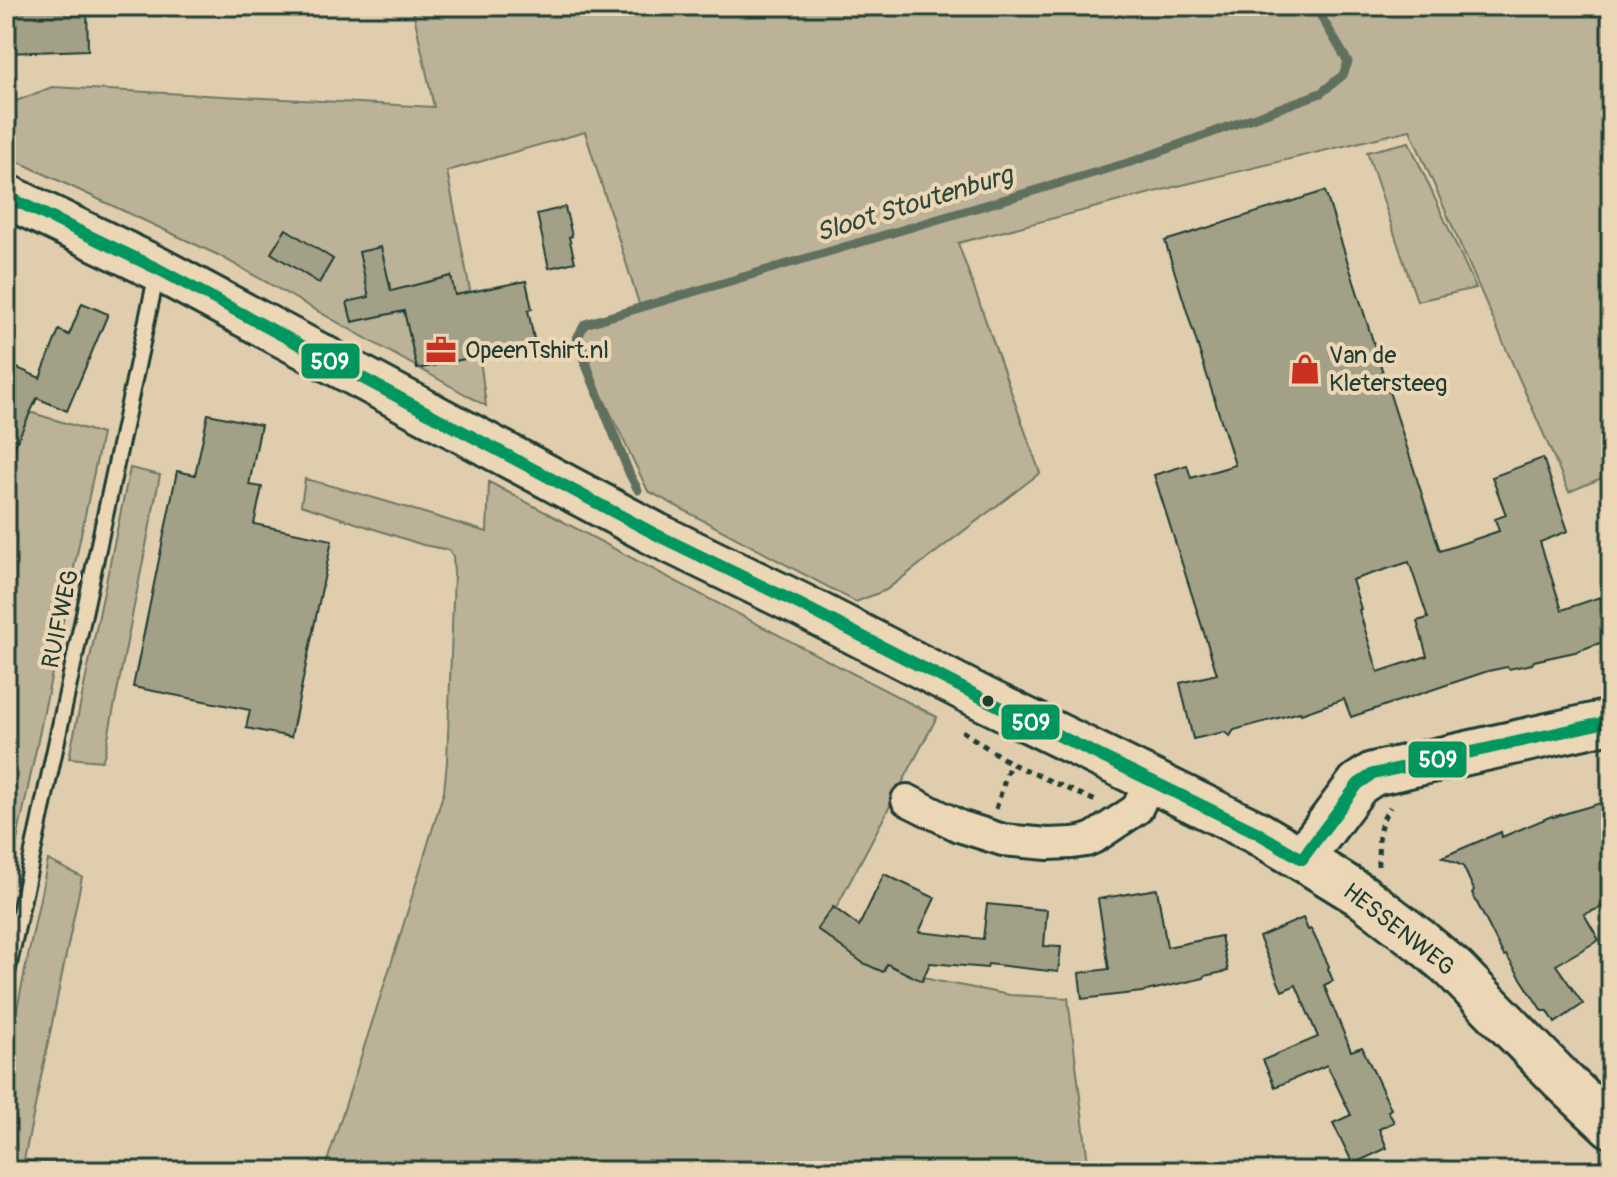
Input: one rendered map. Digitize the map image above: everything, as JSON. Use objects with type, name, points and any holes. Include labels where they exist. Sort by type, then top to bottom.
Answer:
[{"type":"street","name":"HESSENWEG","points":[[6,196],[158,269],[657,535],[1256,832],[1362,896],[1454,969],[1611,1126]]},
{"type":"street","points":[[1302,859],[1358,784],[1373,774],[1611,721]]},
{"type":"street","points":[[907,800],[959,826],[993,837],[1048,844],[1086,841],[1137,809],[1150,781]]},
{"type":"lane","name":"RUIFWEG","points":[[6,978],[158,269]]},
{"type":"path","points":[[993,837],[996,805],[1010,763]]},
{"type":"shaded area","points":[[412,6],[1611,6],[1611,474],[1569,492],[1410,130],[958,243],[1040,473],[886,590],[856,602],[648,491],[597,385],[580,327],[640,307],[585,132],[447,171],[474,311],[486,406],[218,255],[6,156],[6,105],[52,87],[434,107]]},
{"type":"shaded area","points":[[1409,142],[1476,288],[1417,301],[1367,152]]},
{"type":"shaded area","points":[[6,405],[102,434],[6,893]]},
{"type":"shaded area","points":[[130,468],[160,475],[105,753],[102,761],[69,758]]},
{"type":"shaded area","points":[[305,479],[487,532],[489,482],[937,717],[826,927],[878,957],[932,980],[1010,995],[1068,998],[1089,1171],[324,1171],[444,791],[454,574],[453,556],[449,550],[423,545],[301,505]]},
{"type":"shaded area","points":[[48,860],[82,877],[24,1160],[145,1171],[6,1171],[6,1062]]},
{"type":"building","points":[[6,6],[87,6],[88,50],[6,53]]},
{"type":"building","points":[[1325,191],[1440,551],[1499,531],[1495,519],[1506,515],[1492,477],[1543,458],[1568,531],[1540,542],[1562,610],[1600,597],[1603,606],[1611,603],[1611,639],[1532,664],[1488,671],[1351,717],[1344,699],[1301,714],[1234,730],[1230,736],[1224,732],[1193,739],[1180,683],[1217,674],[1154,475],[1187,465],[1191,478],[1235,465],[1165,241]],"holes":[[[1409,562],[1428,618],[1417,621],[1427,656],[1378,672],[1352,580]]]},
{"type":"building","points":[[565,207],[575,262],[549,268],[537,214]]},
{"type":"building","points":[[286,229],[333,259],[319,283],[271,253]]},
{"type":"building","points":[[381,247],[391,291],[451,276],[455,295],[526,281],[535,344],[417,369],[404,311],[352,322],[347,302],[369,297],[359,252]]},
{"type":"building","points":[[82,303],[108,314],[67,411],[37,398],[6,465],[6,363],[40,378],[59,330],[69,335]]},
{"type":"building","points":[[208,414],[261,425],[249,485],[262,487],[254,524],[332,540],[291,737],[246,728],[250,710],[133,687],[177,471],[195,475]]},
{"type":"building","points":[[1611,800],[1611,904],[1584,914],[1599,940],[1556,965],[1583,1004],[1555,1023],[1548,1011],[1542,1011],[1504,956],[1472,893],[1474,890],[1463,866],[1442,857],[1501,832],[1502,837],[1552,816]]},
{"type":"building","points":[[884,874],[935,898],[919,932],[983,939],[987,904],[1047,910],[1044,946],[1061,947],[1058,972],[988,964],[987,968],[930,963],[922,981],[887,964],[883,972],[863,963],[817,929],[833,907],[859,926]]},
{"type":"building","points":[[1157,889],[1167,947],[1221,936],[1228,971],[1142,992],[1082,999],[1079,973],[1109,969],[1098,899]]},
{"type":"building","points":[[1303,918],[1329,966],[1333,981],[1324,985],[1351,1051],[1362,1047],[1394,1122],[1379,1129],[1387,1148],[1353,1164],[1333,1123],[1351,1115],[1327,1065],[1275,1087],[1263,1060],[1318,1037],[1296,985],[1282,991],[1259,937]]},
{"type":"waterway","name":"Sloot Stoutenburg","points":[[638,490],[580,350],[577,338],[585,324],[1134,161],[1321,93],[1343,75],[1348,62],[1315,6]]},
{"type":"transit line","name":"509","points":[[6,196],[158,269],[657,535],[1256,832],[1302,859]]},
{"type":"transit line","name":"509","points":[[1302,859],[1358,784],[1373,774],[1611,721]]},
{"type":"place","name":"OpeenTshirt.nl","points":[[441,350]]},
{"type":"place","name":"Van de Kletersteeg","points":[[1305,369]]}]
